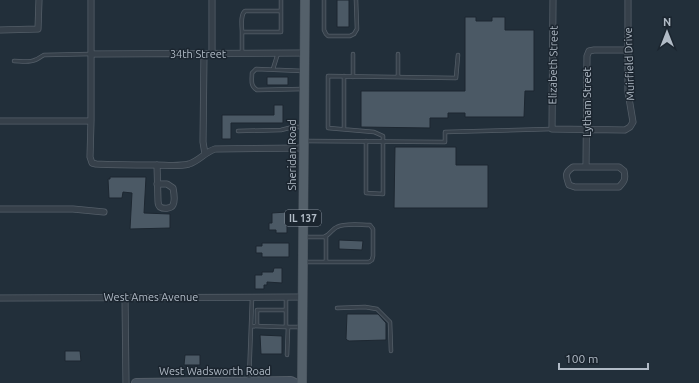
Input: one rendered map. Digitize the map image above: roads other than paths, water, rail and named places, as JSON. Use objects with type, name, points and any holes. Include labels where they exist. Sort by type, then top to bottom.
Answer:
[{"type":"main road","name":"Sheridan Road","points":[[302,383],[305,0]]},
{"type":"main road","name":"West Wadsworth Road","points":[[136,383],[295,383]]},
{"type":"street","points":[[0,30],[38,29],[39,0]]},
{"type":"street","points":[[91,0],[90,157],[92,162],[96,164],[178,166],[189,164],[208,151],[215,149],[304,145]]},
{"type":"street","points":[[212,0],[212,54]]},
{"type":"street","name":"Elizabeth Street","points":[[552,129],[553,0]]},
{"type":"street","name":"Muirfield Drive","points":[[586,129],[625,130],[630,127],[633,122],[628,92],[628,0]]},
{"type":"street","name":"Lytham Street","points":[[586,167],[587,56],[589,51],[594,50],[628,50]]},
{"type":"street","name":"34th Street","points":[[91,54],[305,53]]},
{"type":"street","points":[[204,54],[203,142],[205,154]]},
{"type":"street","points":[[0,121],[91,121]]},
{"type":"street","points":[[552,129],[586,129]]},
{"type":"street","points":[[157,165],[157,184],[158,205],[166,208],[173,206],[173,188],[168,184],[157,184]]},
{"type":"street","points":[[573,167],[586,167],[619,167],[624,172],[626,177],[619,187],[574,187],[569,185],[566,176],[568,170],[573,167]]},
{"type":"street","points":[[0,209],[73,209],[104,212]]},
{"type":"street","points":[[125,297],[126,383]]},
{"type":"street","name":"West Ames Avenue","points":[[0,298],[303,297]]},
{"type":"lane","points":[[242,32],[281,32],[281,0]]},
{"type":"lane","points":[[324,0],[324,30],[328,36],[350,36],[354,34],[357,29],[356,0]]},
{"type":"lane","points":[[242,54],[243,11],[281,10]]},
{"type":"lane","points":[[273,69],[278,53]]},
{"type":"lane","points":[[14,61],[34,61],[40,56],[91,54]]},
{"type":"lane","points":[[353,54],[353,76]]},
{"type":"lane","points":[[398,54],[398,77]]},
{"type":"lane","points":[[366,141],[366,193],[383,194],[383,136],[374,132],[328,128],[328,76],[456,78],[458,55]]},
{"type":"lane","points":[[304,71],[256,69],[252,73],[252,84],[257,90],[304,89]]},
{"type":"lane","points":[[344,76],[344,129]]},
{"type":"lane","points":[[238,131],[281,130],[293,127],[304,127]]},
{"type":"lane","points":[[304,145],[366,141],[445,142],[445,132],[552,129]]},
{"type":"lane","points":[[303,237],[326,236],[337,227],[345,225],[370,225],[373,229],[373,256],[372,260],[369,262],[303,262]]},
{"type":"lane","points":[[326,236],[326,262]]},
{"type":"lane","points":[[249,382],[252,297]]},
{"type":"lane","points":[[286,297],[287,355]]},
{"type":"lane","points":[[337,308],[377,308],[390,322],[391,351]]},
{"type":"lane","points":[[257,326],[257,310],[286,310]]},
{"type":"lane","points":[[251,326],[303,327]]}]
